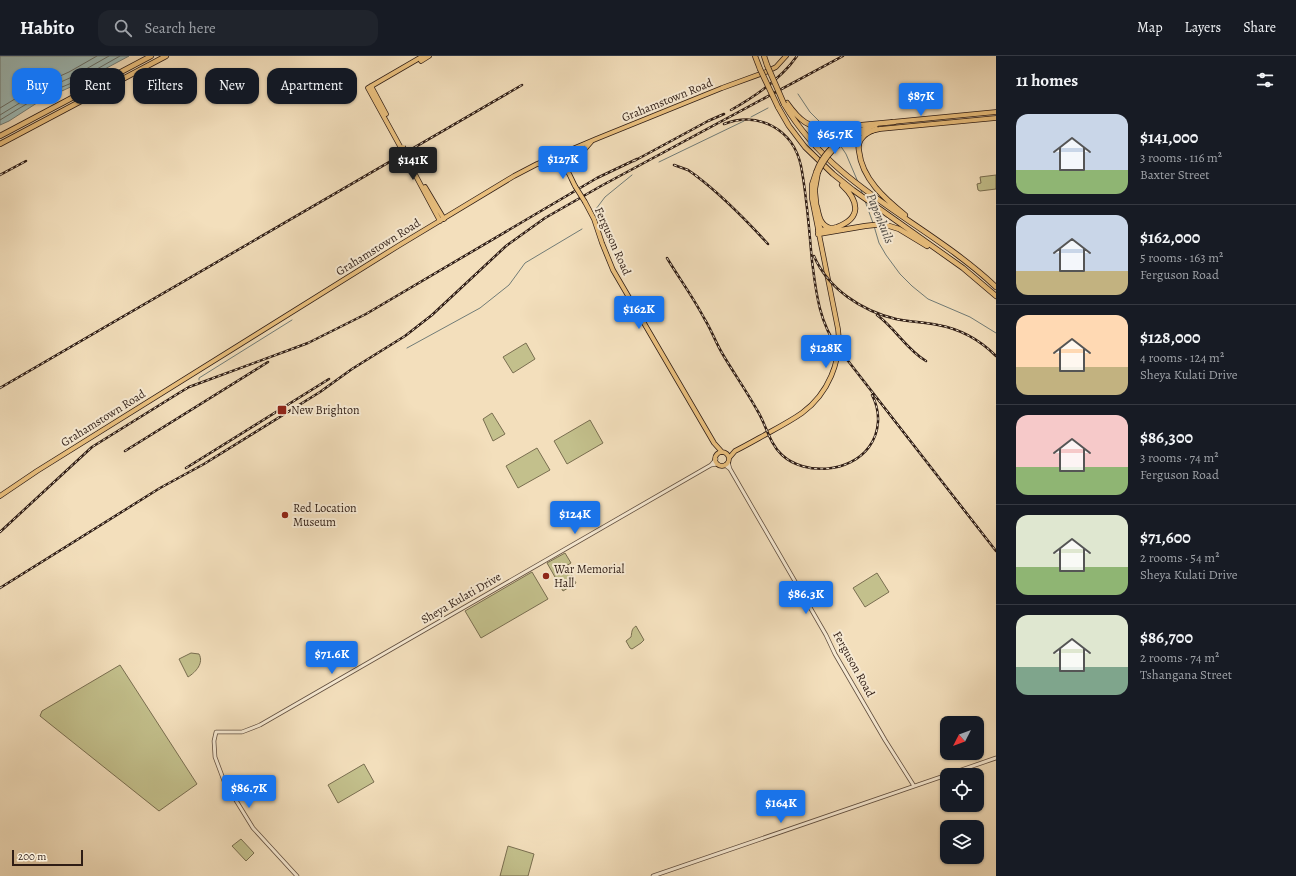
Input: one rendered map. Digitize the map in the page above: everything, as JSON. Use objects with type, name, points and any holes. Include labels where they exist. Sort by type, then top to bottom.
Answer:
[{"type":"highway","points":[[0,136],[151,56]]},
{"type":"highway","points":[[0,144],[166,56]]},
{"type":"highway","points":[[755,56],[778,107],[796,138],[807,151],[849,192],[855,201],[855,210],[852,216],[844,223],[819,232]]},
{"type":"highway","points":[[764,56],[772,77],[796,122],[811,142],[829,161],[871,195],[952,252]]},
{"type":"highway","points":[[786,103],[800,118],[812,126],[838,128],[894,122]]},
{"type":"highway","points":[[789,126],[823,165],[853,190],[953,262]]},
{"type":"highway","points":[[876,129],[864,135],[859,143],[860,156],[866,172],[880,193],[895,208],[996,287]]},
{"type":"highway","points":[[817,207],[820,220],[823,225],[831,228]]},
{"type":"highway","points":[[819,232],[883,224],[899,230],[963,268],[996,296]]},
{"type":"main road","points":[[370,89],[423,56]]},
{"type":"main road","points":[[370,89],[429,56]]},
{"type":"main road","name":"Grahamstown Road","points":[[0,496],[36,471],[514,176],[537,164],[592,141],[722,88],[762,74],[776,67],[786,56]]},
{"type":"main road","points":[[370,89],[442,220]]},
{"type":"main road","points":[[850,136],[858,130],[894,122],[996,112]]},
{"type":"main road","points":[[736,452],[723,452],[717,454],[717,461],[721,466],[736,452],[803,413],[822,394],[836,364],[839,332],[812,194],[812,184],[820,163],[828,151],[840,140],[862,132],[876,129],[996,118]]},
{"type":"main road","points":[[565,167],[564,163],[567,157],[585,149],[592,141]]},
{"type":"main road","points":[[537,164],[544,165],[557,162],[565,167]]},
{"type":"main road","name":"Ferguson Road","points":[[565,167],[594,219],[613,270],[716,446],[723,452]]},
{"type":"main road","points":[[817,172],[815,190],[819,232]]},
{"type":"main road","name":"Ferguson Road","points":[[716,446],[717,454]]},
{"type":"main road","points":[[723,452],[728,455],[727,462]]},
{"type":"street","name":"Sheya Kulati Drive","points":[[297,876],[253,828],[226,785],[215,757],[214,741],[216,732],[242,732],[260,725],[717,461]]},
{"type":"street","name":"Ferguson Road","points":[[727,462],[885,740],[914,786]]},
{"type":"street","points":[[653,876],[996,758]]},
{"type":"shaded area","points":[[996,175],[996,189],[978,190],[977,184],[981,183],[980,177]]},
{"type":"shaded area","points":[[526,343],[535,359],[513,373],[503,357]]},
{"type":"shaded area","points":[[492,413],[505,434],[493,441],[483,419]]},
{"type":"shaded area","points":[[590,420],[603,443],[567,464],[554,441]]},
{"type":"shaded area","points":[[537,448],[550,470],[518,488],[506,466]]},
{"type":"shaded area","points":[[565,553],[571,563],[566,566],[576,583],[563,591],[547,563]]},
{"type":"shaded area","points":[[532,572],[548,599],[481,638],[465,611]]},
{"type":"shaded area","points":[[877,573],[889,592],[865,607],[853,588]]},
{"type":"shaded area","points":[[636,626],[644,640],[632,649],[626,641],[631,637],[632,630]]},
{"type":"shaded area","points":[[191,653],[199,654],[201,661],[194,673],[188,677],[179,659]]},
{"type":"shaded area","points":[[120,665],[197,784],[159,811],[40,716],[42,711]]},
{"type":"shaded area","points":[[364,764],[374,782],[338,803],[328,785]]},
{"type":"shaded area","points":[[241,839],[254,853],[246,861],[232,846]]},
{"type":"shaded area","points":[[508,846],[534,854],[528,876],[500,876]]},
{"type":"water","points":[[0,56],[129,56],[107,68],[70,68],[70,87],[62,91],[62,68],[12,68],[12,104],[35,104],[0,125]]},
{"type":"waterway","name":"Papenkuils","points":[[798,94],[810,112],[824,126]]},
{"type":"waterway","points":[[751,117],[768,108]]},
{"type":"waterway","points":[[659,162],[744,121]]},
{"type":"waterway","name":"Papenkuils","points":[[828,130],[837,141]]},
{"type":"waterway","name":"Papenkuils","points":[[840,145],[846,154],[858,182]]},
{"type":"waterway","points":[[596,209],[605,197],[632,175]]},
{"type":"waterway","name":"Papenkuils","points":[[860,188],[863,195]]},
{"type":"waterway","name":"Papenkuils","points":[[865,201],[873,223]]},
{"type":"waterway","name":"Papenkuils","points":[[874,226],[879,243],[886,255],[900,274],[912,286],[928,299],[970,317],[996,333]]},
{"type":"waterway","points":[[407,348],[480,308],[509,285],[525,263],[582,229]]},
{"type":"waterway","points":[[199,380],[199,378],[292,320]]},
{"type":"railway","points":[[731,110],[776,79],[797,56]]},
{"type":"railway","points":[[0,588],[160,488],[204,464],[320,392],[352,369],[405,336],[432,315],[506,246],[545,218],[601,186],[843,56]]},
{"type":"railway","points":[[0,388],[522,85]]},
{"type":"railway","points":[[634,161],[708,121],[724,114]]},
{"type":"railway","points":[[724,124],[750,120],[762,122],[773,126],[791,142],[797,153],[801,166],[817,295],[826,328],[838,348],[996,551]]},
{"type":"railway","points":[[0,532],[92,447],[189,387],[308,343],[366,314],[597,178],[637,159]]},
{"type":"railway","points":[[0,175],[26,161]]},
{"type":"railway","points":[[674,165],[688,170],[698,177]]},
{"type":"railway","points":[[695,175],[733,208],[768,244]]},
{"type":"railway","points":[[814,256],[828,279],[848,297],[859,304],[896,319],[933,324],[962,332],[976,340],[996,356]]},
{"type":"railway","points":[[667,258],[709,326],[722,353],[760,415],[774,445],[782,455],[792,462],[815,469],[827,469],[851,462],[861,456],[873,441],[877,428],[877,408],[872,395]]},
{"type":"railway","points":[[877,315],[890,326],[913,351],[926,361]]},
{"type":"railway","points":[[125,451],[268,362]]},
{"type":"railway","points":[[186,468],[329,379]]},
{"type":"place","name":"New Brighton","points":[[282,410]]},
{"type":"place","name":"Red Location Museum","points":[[285,515]]},
{"type":"place","name":"War Memorial Hall","points":[[546,576]]}]
